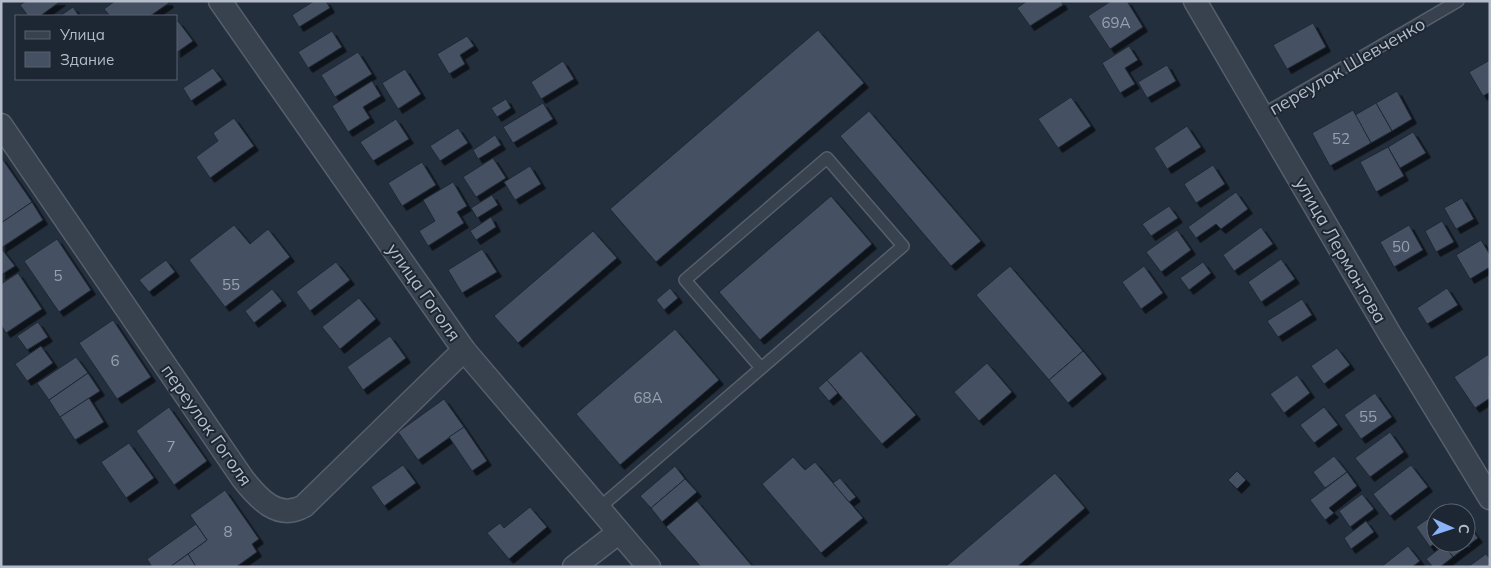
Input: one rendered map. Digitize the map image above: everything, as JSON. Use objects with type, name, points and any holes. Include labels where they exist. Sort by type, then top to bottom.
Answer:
[{"type":"street","name":"улица Гоголя","points":[[220,1],[464,350],[648,567]]},
{"type":"street","name":"улица Лермонтова","points":[[1195,1],[1391,336],[1490,498]]},
{"type":"street","name":"переулок Гоголя","points":[[1,125],[243,479],[252,491],[276,509],[291,512],[304,506],[464,350]]},
{"type":"street","points":[[574,567],[618,533]]},
{"type":"lane","name":"переулок Шевченко","points":[[1262,115],[1458,1]]},
{"type":"lane","points":[[598,509],[903,246],[828,158],[685,280],[761,368]]},
{"type":"building","points":[[26,1],[61,1],[41,15],[27,15],[20,5]]},
{"type":"building","points":[[115,1],[168,1],[169,3],[151,15],[109,15],[104,9]]},
{"type":"building","points":[[314,1],[326,1],[330,8],[299,27],[292,15]]},
{"type":"building","points":[[1027,1],[1061,1],[1063,5],[1030,26],[1017,8]]},
{"type":"building","points":[[1111,1],[1127,1],[1143,27],[1110,49],[1088,16]]},
{"type":"building","points":[[73,7],[78,15],[61,15]]},
{"type":"building","points":[[178,21],[193,41],[178,52]]},
{"type":"building","points":[[1313,23],[1326,47],[1287,69],[1273,45]]},
{"type":"building","points":[[818,30],[864,83],[656,262],[610,209]]},
{"type":"building","points":[[332,31],[342,47],[308,68],[298,52]]},
{"type":"building","points":[[467,36],[474,46],[460,55],[465,64],[449,74],[437,54]]},
{"type":"building","points":[[1129,46],[1138,60],[1125,68],[1135,84],[1120,93],[1102,63]]},
{"type":"building","points":[[358,52],[372,74],[335,97],[321,75]]},
{"type":"building","points":[[1490,60],[1490,92],[1483,96],[1469,72]]},
{"type":"building","points":[[563,61],[574,79],[541,99],[531,82]]},
{"type":"building","points":[[1167,65],[1176,81],[1147,98],[1138,82]]},
{"type":"building","points":[[213,68],[222,80],[191,101],[183,88]]},
{"type":"building","points":[[405,69],[421,94],[398,109],[382,83]]},
{"type":"building","points":[[372,81],[381,96],[363,107],[370,118],[348,132],[332,106]]},
{"type":"building","points":[[1397,91],[1412,119],[1392,131],[1376,103]]},
{"type":"building","points":[[1071,97],[1091,126],[1058,148],[1038,119]]},
{"type":"building","points":[[506,99],[511,108],[497,117],[491,108]]},
{"type":"building","points":[[543,103],[553,119],[513,143],[503,127]]},
{"type":"building","points":[[1376,103],[1392,131],[1371,143],[1355,115]]},
{"type":"building","points":[[1353,110],[1371,143],[1330,166],[1312,133]]},
{"type":"building","points":[[869,111],[981,241],[951,266],[840,136]]},
{"type":"building","points":[[234,118],[254,146],[210,178],[196,157],[218,141],[213,133]]},
{"type":"building","points":[[396,119],[409,139],[373,161],[360,142]]},
{"type":"building","points":[[1187,126],[1201,147],[1167,169],[1154,148]]},
{"type":"building","points":[[458,128],[468,143],[440,161],[430,146]]},
{"type":"building","points":[[1413,132],[1426,153],[1400,168],[1388,147]]},
{"type":"building","points":[[495,135],[501,145],[478,159],[473,150]]},
{"type":"building","points":[[1388,147],[1404,176],[1376,192],[1360,162]]},
{"type":"building","points":[[1,157],[32,202],[1,223]]},
{"type":"building","points":[[493,158],[506,178],[476,197],[463,177]]},
{"type":"building","points":[[422,162],[436,185],[402,206],[388,183]]},
{"type":"building","points":[[1213,165],[1225,184],[1196,203],[1184,184]]},
{"type":"building","points":[[530,166],[541,184],[515,200],[504,182]]},
{"type":"building","points":[[453,182],[467,206],[457,212],[464,223],[428,246],[419,231],[435,221],[423,200]]},
{"type":"building","points":[[1236,192],[1248,209],[1221,229],[1216,224],[1196,238],[1188,227]]},
{"type":"building","points":[[492,195],[498,205],[477,218],[471,208]]},
{"type":"building","points":[[831,196],[872,244],[760,340],[719,292]]},
{"type":"building","points":[[1462,198],[1474,219],[1456,229],[1444,208]]},
{"type":"building","points":[[32,202],[43,220],[1,248],[1,223]]},
{"type":"building","points":[[1169,206],[1178,218],[1151,236],[1142,224]]},
{"type":"building","points":[[491,217],[496,227],[476,240],[470,231]]},
{"type":"building","points":[[1442,221],[1454,242],[1436,252],[1425,231]]},
{"type":"building","points":[[234,225],[250,244],[268,229],[290,257],[225,307],[189,260]]},
{"type":"building","points":[[1409,225],[1423,250],[1394,267],[1380,242]]},
{"type":"building","points":[[1261,227],[1273,244],[1234,271],[1223,255]]},
{"type":"building","points":[[1177,230],[1191,250],[1161,272],[1146,252]]},
{"type":"building","points":[[593,231],[617,258],[518,343],[494,316]]},
{"type":"building","points":[[57,239],[91,290],[59,312],[24,261]]},
{"type":"building","points":[[1481,240],[1490,255],[1490,267],[1470,279],[1456,255]]},
{"type":"building","points":[[1,248],[15,266],[1,275]]},
{"type":"building","points":[[482,249],[497,272],[462,293],[448,270]]},
{"type":"building","points":[[1281,259],[1295,279],[1261,302],[1248,282]]},
{"type":"building","points":[[166,260],[175,272],[149,292],[139,280]]},
{"type":"building","points":[[336,262],[350,280],[310,311],[296,292]]},
{"type":"building","points":[[1203,262],[1211,273],[1189,290],[1180,278]]},
{"type":"building","points":[[1010,266],[1083,351],[1049,380],[976,295]]},
{"type":"building","points":[[1144,266],[1163,293],[1141,309],[1122,282]]},
{"type":"building","points":[[18,273],[42,309],[6,333],[1,325],[1,284]]},
{"type":"building","points":[[670,288],[678,298],[664,310],[656,300]]},
{"type":"building","points":[[1447,288],[1458,305],[1427,324],[1417,308]]},
{"type":"building","points":[[272,289],[282,301],[254,323],[245,311]]},
{"type":"building","points":[[359,298],[376,319],[340,349],[322,327]]},
{"type":"building","points":[[1302,299],[1312,315],[1278,337],[1267,321]]},
{"type":"building","points":[[113,320],[151,377],[117,399],[79,343]]},
{"type":"building","points":[[38,322],[48,337],[27,350],[17,336]]},
{"type":"building","points":[[675,329],[719,380],[620,465],[576,414]]},
{"type":"building","points":[[390,336],[406,358],[363,390],[347,367]]},
{"type":"building","points":[[41,346],[53,363],[27,381],[15,364]]},
{"type":"building","points":[[1337,348],[1350,365],[1324,384],[1311,366]]},
{"type":"building","points":[[861,351],[916,415],[882,444],[827,380]]},
{"type":"building","points":[[1083,351],[1102,374],[1068,403],[1049,380]]},
{"type":"building","points":[[1489,354],[1490,398],[1475,408],[1454,377]]},
{"type":"building","points":[[76,357],[88,373],[49,400],[37,383]]},
{"type":"building","points":[[987,363],[1012,392],[979,421],[954,392]]},
{"type":"building","points":[[88,373],[100,391],[60,417],[49,400]]},
{"type":"building","points":[[1297,375],[1310,393],[1284,413],[1270,394]]},
{"type":"building","points":[[827,380],[838,393],[829,401],[818,388]]},
{"type":"building","points":[[1375,393],[1392,417],[1361,439],[1344,415]]},
{"type":"building","points":[[89,398],[104,422],[75,440],[60,417]]},
{"type":"building","points":[[444,399],[464,427],[418,460],[398,432]]},
{"type":"building","points":[[169,407],[207,461],[174,485],[136,431]]},
{"type":"building","points":[[1324,407],[1338,425],[1314,443],[1300,425]]},
{"type":"building","points":[[464,427],[487,461],[472,471],[449,437]]},
{"type":"building","points":[[1390,432],[1404,452],[1370,477],[1355,458]]},
{"type":"building","points":[[129,443],[154,478],[126,498],[101,462]]},
{"type":"building","points":[[1334,456],[1347,472],[1325,488],[1313,472]]},
{"type":"building","points":[[793,457],[805,470],[815,462],[863,518],[821,553],[762,484]]},
{"type":"building","points":[[403,465],[416,483],[384,506],[371,487]]},
{"type":"building","points":[[1411,465],[1428,487],[1390,516],[1373,494]]},
{"type":"building","points":[[675,466],[685,479],[651,508],[640,496]]},
{"type":"building","points":[[1237,471],[1246,480],[1237,489],[1228,480]]},
{"type":"building","points":[[1347,472],[1357,486],[1329,508],[1334,513],[1325,520],[1310,500]]},
{"type":"building","points":[[1055,473],[1085,508],[1017,567],[945,567]]},
{"type":"building","points":[[840,478],[856,497],[849,502],[833,483]]},
{"type":"building","points":[[685,479],[697,492],[662,522],[651,508]]},
{"type":"building","points":[[225,490],[259,539],[252,544],[257,552],[236,567],[196,567],[188,554],[207,540],[190,515]]},
{"type":"building","points":[[1362,494],[1374,509],[1350,527],[1339,511]]},
{"type":"building","points":[[697,501],[753,567],[701,567],[666,527]]},
{"type":"building","points":[[530,507],[547,527],[509,559],[487,533],[500,523],[504,528]]},
{"type":"building","points":[[1426,520],[1426,541],[1416,527]]},
{"type":"building","points":[[1366,521],[1374,532],[1351,549],[1344,538]]},
{"type":"building","points":[[196,524],[207,540],[170,567],[152,567],[147,559]]},
{"type":"building","points":[[1408,546],[1420,561],[1412,567],[1381,567]]},
{"type":"building","points":[[1434,553],[1450,553],[1453,557],[1440,567],[1433,567],[1426,559]]},
{"type":"building","points":[[1450,553],[1458,553],[1453,557]]},
{"type":"building","points":[[188,554],[196,567],[170,567]]},
{"type":"building","points":[[1486,554],[1490,559],[1490,567],[1468,567]]}]
